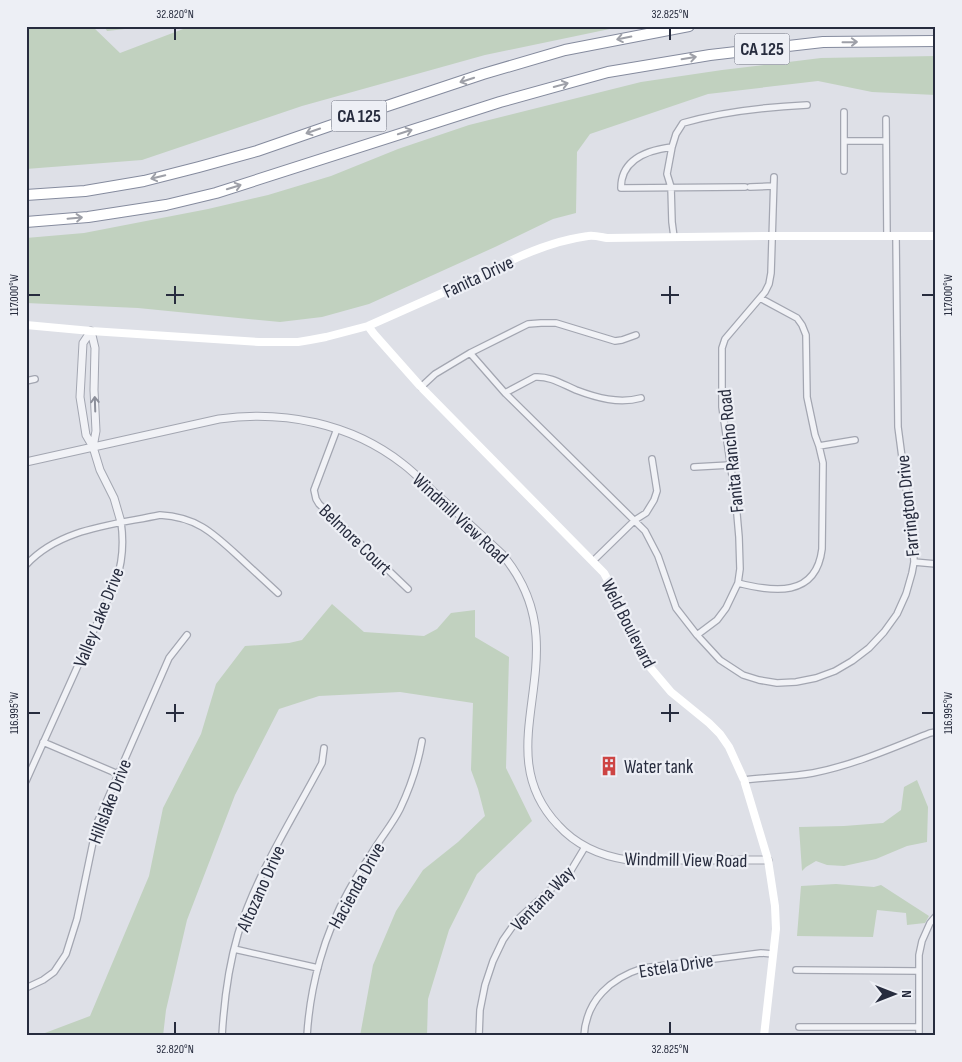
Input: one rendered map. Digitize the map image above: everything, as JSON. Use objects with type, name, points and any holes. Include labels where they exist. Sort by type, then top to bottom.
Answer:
[{"type":"highway","name":"CA 125","points":[[26,195],[85,191],[144,181],[199,167],[257,151],[448,86],[565,50],[689,26]]},
{"type":"highway","name":"CA 125","points":[[26,222],[88,218],[216,193],[500,102],[608,72],[710,55],[814,43],[936,41]]},
{"type":"main road","name":"Fanita Drive","points":[[26,325],[259,342],[298,342],[368,326],[483,275],[524,254],[556,242],[589,236],[607,238],[936,236]]},
{"type":"main road","name":"Weld Boulevard","points":[[368,326],[421,387],[604,573],[617,597],[629,630],[649,666],[671,692],[720,734],[729,747],[744,780],[768,860],[775,906],[776,929],[764,1036]]},
{"type":"street","points":[[674,237],[672,188],[667,174],[676,134],[684,123],[748,109],[807,105]]},
{"type":"street","points":[[844,112],[844,171]]},
{"type":"street","points":[[886,119],[887,236]]},
{"type":"street","points":[[844,140],[886,140]]},
{"type":"street","points":[[672,147],[645,153],[634,160],[622,178],[622,188],[773,186]]},
{"type":"street","name":"Fanita Rancho Road","points":[[697,635],[717,620],[738,583],[740,569],[739,537],[722,407],[722,348],[724,339],[760,298],[771,279],[774,177]]},
{"type":"street","name":"Farrington Drive","points":[[470,353],[505,393],[645,531],[654,546],[676,608],[720,660],[751,678],[768,682],[786,683],[806,680],[844,666],[861,655],[884,632],[897,614],[904,599],[914,562],[898,427],[896,236]]},
{"type":"street","points":[[738,583],[778,590],[790,589],[806,581],[814,572],[822,549],[823,464],[807,397],[806,335],[804,328],[797,318],[760,298]]},
{"type":"street","points":[[421,387],[435,374],[470,353],[528,324],[556,323],[615,341],[636,335]]},
{"type":"street","name":"Valley Lake Drive","points":[[26,781],[116,581],[120,568],[123,542],[121,522],[114,498],[100,470],[93,447],[86,435],[80,397],[83,343],[91,331]]},
{"type":"street","name":"Valley Lake Drive","points":[[91,331],[95,348],[94,390],[96,431],[93,447]]},
{"type":"street","points":[[505,393],[540,377],[554,380],[592,396],[628,401],[641,398]]},
{"type":"street","points":[[26,381],[35,379]]},
{"type":"street","name":"Windmill View Road","points":[[26,462],[234,417],[263,416],[315,422],[337,429],[371,444],[404,464],[502,554],[518,576],[530,604],[536,638],[535,669],[527,747],[528,762],[538,796],[548,814],[565,832],[585,847],[601,854],[628,860],[768,860]]},
{"type":"street","name":"Belmore Court","points":[[337,429],[314,490],[316,499],[408,589]]},
{"type":"street","points":[[819,446],[855,440]]},
{"type":"street","points":[[593,561],[635,520],[646,513],[654,500],[657,491],[652,460]]},
{"type":"street","points":[[694,468],[730,465]]},
{"type":"street","points":[[26,565],[46,548],[62,539],[121,522],[160,515],[180,518],[198,524],[214,534],[278,593]]},
{"type":"street","points":[[914,562],[936,564]]},
{"type":"street","name":"Hillslake Drive","points":[[26,988],[54,972],[66,954],[77,919],[97,823],[169,658],[187,636]]},
{"type":"street","points":[[744,780],[823,771],[869,758],[936,732]]},
{"type":"street","name":"Hacienda Drive","points":[[307,1036],[318,968],[334,922],[348,892],[400,809],[419,760],[422,741]]},
{"type":"street","points":[[43,742],[118,774]]},
{"type":"street","name":"Altozano Drive","points":[[222,1036],[224,998],[234,949],[243,920],[255,890],[322,763],[324,748]]},
{"type":"street","name":"Ventana Way","points":[[480,1036],[480,1010],[485,985],[503,940],[517,920],[570,872],[585,847]]},
{"type":"street","points":[[919,1036],[919,955],[922,941],[930,923],[936,916]]},
{"type":"street","points":[[234,949],[318,968]]},
{"type":"street","name":"Estela Drive","points":[[584,1036],[588,1016],[596,1001],[613,982],[627,974],[643,968],[761,953],[773,954]]},
{"type":"street","points":[[796,970],[918,970]]},
{"type":"street","points":[[800,1027],[919,1027]]},
{"type":"green space","points":[[26,26],[92,26],[120,53],[191,26],[624,26],[485,55],[302,106],[142,160],[26,169]]},
{"type":"green space","points":[[104,26],[152,26],[107,31]]},
{"type":"green space","points":[[936,56],[936,95],[872,92],[818,81],[708,94],[590,134],[577,152],[576,213],[553,219],[369,304],[322,317],[280,322],[138,308],[26,303],[26,238],[84,233],[208,209],[268,195],[331,176],[398,149],[469,125],[641,82],[821,58]]},
{"type":"green space","points":[[332,604],[364,632],[424,636],[437,629],[451,613],[475,610],[475,637],[509,657],[506,768],[532,821],[477,874],[449,930],[428,999],[427,1036],[360,1036],[373,965],[396,911],[423,870],[458,842],[485,816],[471,770],[473,703],[400,692],[319,696],[279,709],[235,795],[187,920],[166,1010],[163,1036],[37,1036],[90,1016],[149,876],[163,808],[201,734],[216,684],[245,646],[289,643],[302,640]]},
{"type":"green space","points":[[917,780],[928,807],[927,842],[907,846],[876,859],[844,866],[827,865],[816,861],[802,871],[799,827],[883,823],[901,810],[904,787]]},
{"type":"green space","points":[[836,884],[874,887],[881,885],[929,916],[925,923],[907,925],[906,913],[877,910],[873,937],[797,936],[801,886]]},
{"type":"place","name":"Water tank","points":[[609,766]]}]
